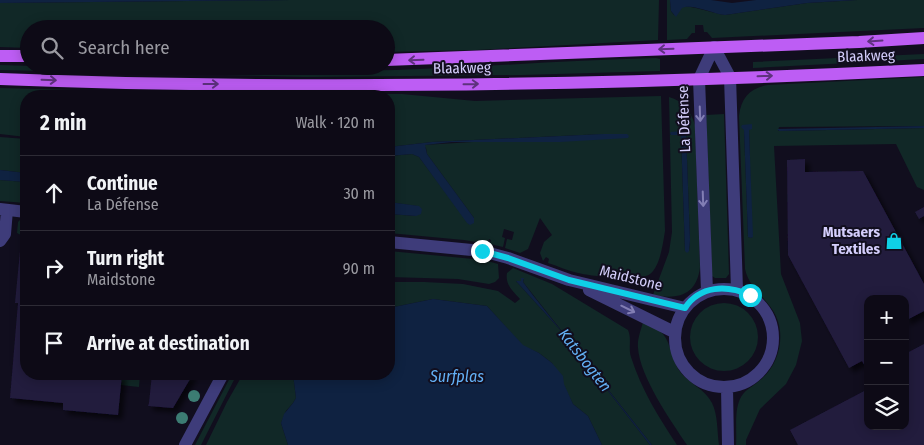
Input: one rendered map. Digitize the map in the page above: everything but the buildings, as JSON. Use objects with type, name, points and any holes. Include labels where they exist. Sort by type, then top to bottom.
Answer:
[{"type":"main road","name":"Blaakweg","points":[[395,60],[924,38]]},
{"type":"main road","points":[[0,56],[20,56]]},
{"type":"main road","name":"Blaakweg","points":[[0,79],[161,84],[422,86],[698,79],[924,70]]},
{"type":"street","points":[[714,47],[730,77],[737,290]]},
{"type":"street","name":"La Défense","points":[[707,291],[698,79],[714,47]]},
{"type":"street","points":[[0,241],[5,234],[4,209],[20,211]]},
{"type":"street","name":"Maidstone","points":[[395,243],[482,251],[508,258],[569,280],[685,308]]},
{"type":"street","name":"Maidstone","points":[[569,280],[674,332]]},
{"type":"street","points":[[722,288],[737,290],[750,295],[768,315],[772,328],[773,342],[770,356],[763,368],[753,378],[741,384],[727,387],[710,385],[694,378],[683,365],[676,350],[674,332],[685,308],[696,296],[707,291],[722,288]]},
{"type":"street","points":[[185,445],[220,380]]},
{"type":"street","points":[[727,387],[728,445]]},
{"type":"green space","points":[[291,0],[659,0],[658,40],[476,50],[395,52],[395,20],[20,20],[20,48],[0,47],[0,3]]},
{"type":"green space","points":[[667,0],[670,0],[671,11],[674,15],[685,6],[725,15],[807,3],[857,0],[924,0],[924,28],[712,38],[707,32],[704,32],[703,25],[695,25],[695,33],[692,33],[687,39],[667,40]]},
{"type":"green space","points":[[924,54],[924,59],[753,68],[753,62]]},
{"type":"green space","points":[[656,58],[660,59],[660,71],[522,75],[306,77],[219,75],[395,75],[395,70]]},
{"type":"green space","points":[[0,65],[20,66],[20,70],[0,70]]},
{"type":"green space","points":[[924,77],[924,126],[779,127],[778,131],[924,128],[924,190],[917,187],[896,144],[774,146],[781,274],[800,323],[802,341],[796,365],[786,384],[760,409],[746,440],[746,445],[736,445],[736,416],[741,396],[769,371],[776,359],[780,345],[780,331],[774,312],[752,285],[745,269],[739,116],[744,99],[751,91],[768,85]],"holes":[[[744,130],[749,130],[752,238],[748,237]]]},
{"type":"green space","points":[[0,88],[78,90],[20,90],[20,136],[0,134]]},
{"type":"green space","points":[[395,94],[475,101],[661,96],[665,231],[656,266],[650,274],[645,276],[615,278],[570,271],[548,263],[549,259],[546,257],[543,261],[540,253],[544,242],[552,235],[540,218],[528,249],[520,253],[505,248],[507,239],[512,240],[514,232],[504,229],[502,237],[505,238],[503,247],[490,244],[491,240],[489,239],[488,244],[395,234],[395,214],[416,216],[417,206],[395,203],[395,155],[412,154],[419,157],[469,224],[474,218],[427,154],[426,148],[423,145],[604,134],[432,142],[395,146]]},
{"type":"green space","points":[[669,97],[686,107],[695,125],[700,267],[695,284],[685,293],[670,297],[653,295],[669,252],[672,232]],"holes":[[[670,133],[686,133],[690,240],[689,251],[685,251],[681,135],[671,135]]]},
{"type":"green space","points":[[724,114],[729,274],[726,278],[715,278],[712,276],[706,115]]},
{"type":"green space","points":[[0,137],[20,139],[20,172],[0,170]]},
{"type":"green space","points":[[0,180],[20,182],[20,203],[0,201]]},
{"type":"green space","points":[[20,220],[20,234],[17,233]]},
{"type":"green space","points":[[395,252],[484,260],[498,264],[499,278],[495,282],[489,284],[458,279],[395,277]]},
{"type":"green space","points":[[513,268],[552,284],[628,330],[630,354],[635,369],[657,414],[677,445],[652,445],[523,282],[524,279],[516,281],[563,333],[650,445],[602,445],[588,416],[573,404],[552,363],[539,353],[523,346],[487,306],[433,299],[395,307],[395,282],[463,284],[498,291],[515,303],[520,299],[510,288],[507,281],[507,273]]},
{"type":"green space","points":[[724,303],[737,306],[748,313],[755,324],[758,337],[755,350],[748,361],[737,368],[724,371],[711,368],[700,361],[693,350],[690,337],[693,324],[700,313],[711,306]]},
{"type":"green space","points":[[643,322],[663,334],[681,373],[709,398],[715,413],[719,445],[687,445],[665,411],[650,385],[640,360],[638,341]]},
{"type":"green space","points":[[121,380],[140,380],[139,387],[121,385]]},
{"type":"green space","points":[[229,380],[234,380],[201,445],[195,445]]},
{"type":"green space","points":[[240,380],[294,380],[296,398],[286,411],[281,423],[288,445],[206,445]]},
{"type":"water","points":[[0,0],[291,0],[0,3]]},
{"type":"water","points":[[670,0],[711,0],[732,3],[756,0],[857,0],[807,3],[725,15],[686,7],[682,8],[676,17],[671,11]]},
{"type":"water","points":[[752,124],[752,129],[749,130],[753,237],[751,238],[748,237],[744,130],[741,127],[742,125]]},
{"type":"water","points":[[924,126],[924,128],[779,131],[777,129]]},
{"type":"water","points":[[683,131],[686,133],[690,240],[687,253],[685,251],[681,135],[671,135],[670,133]]},
{"type":"water","points":[[604,134],[627,134],[629,136],[628,138],[560,142],[452,142],[425,145],[427,154],[474,218],[474,223],[470,225],[419,157],[412,154],[395,155],[395,146],[432,142]]},
{"type":"water","points":[[0,170],[20,172],[20,182],[0,180]]},
{"type":"water","points":[[395,203],[419,206],[422,209],[421,214],[416,216],[395,214]]},
{"type":"water","points":[[521,278],[524,278],[523,282],[563,333],[516,281],[521,281]]},
{"type":"water","name":"Surfplas","points":[[433,299],[487,306],[523,345],[539,353],[552,363],[563,376],[564,384],[573,404],[588,416],[602,445],[288,445],[281,423],[284,414],[296,398],[294,380],[395,380],[395,307]]},
{"type":"water","points":[[563,333],[652,445],[650,445]]},
{"type":"place","name":"Mutsaers Textiles","points":[[894,241]]},
{"type":"route","points":[[482,251],[527,264],[569,280],[685,308],[696,296],[707,291],[722,288],[737,290],[750,295]]},
{"type":"water label","name":"Katsbogten","points":[[585,360]]}]
